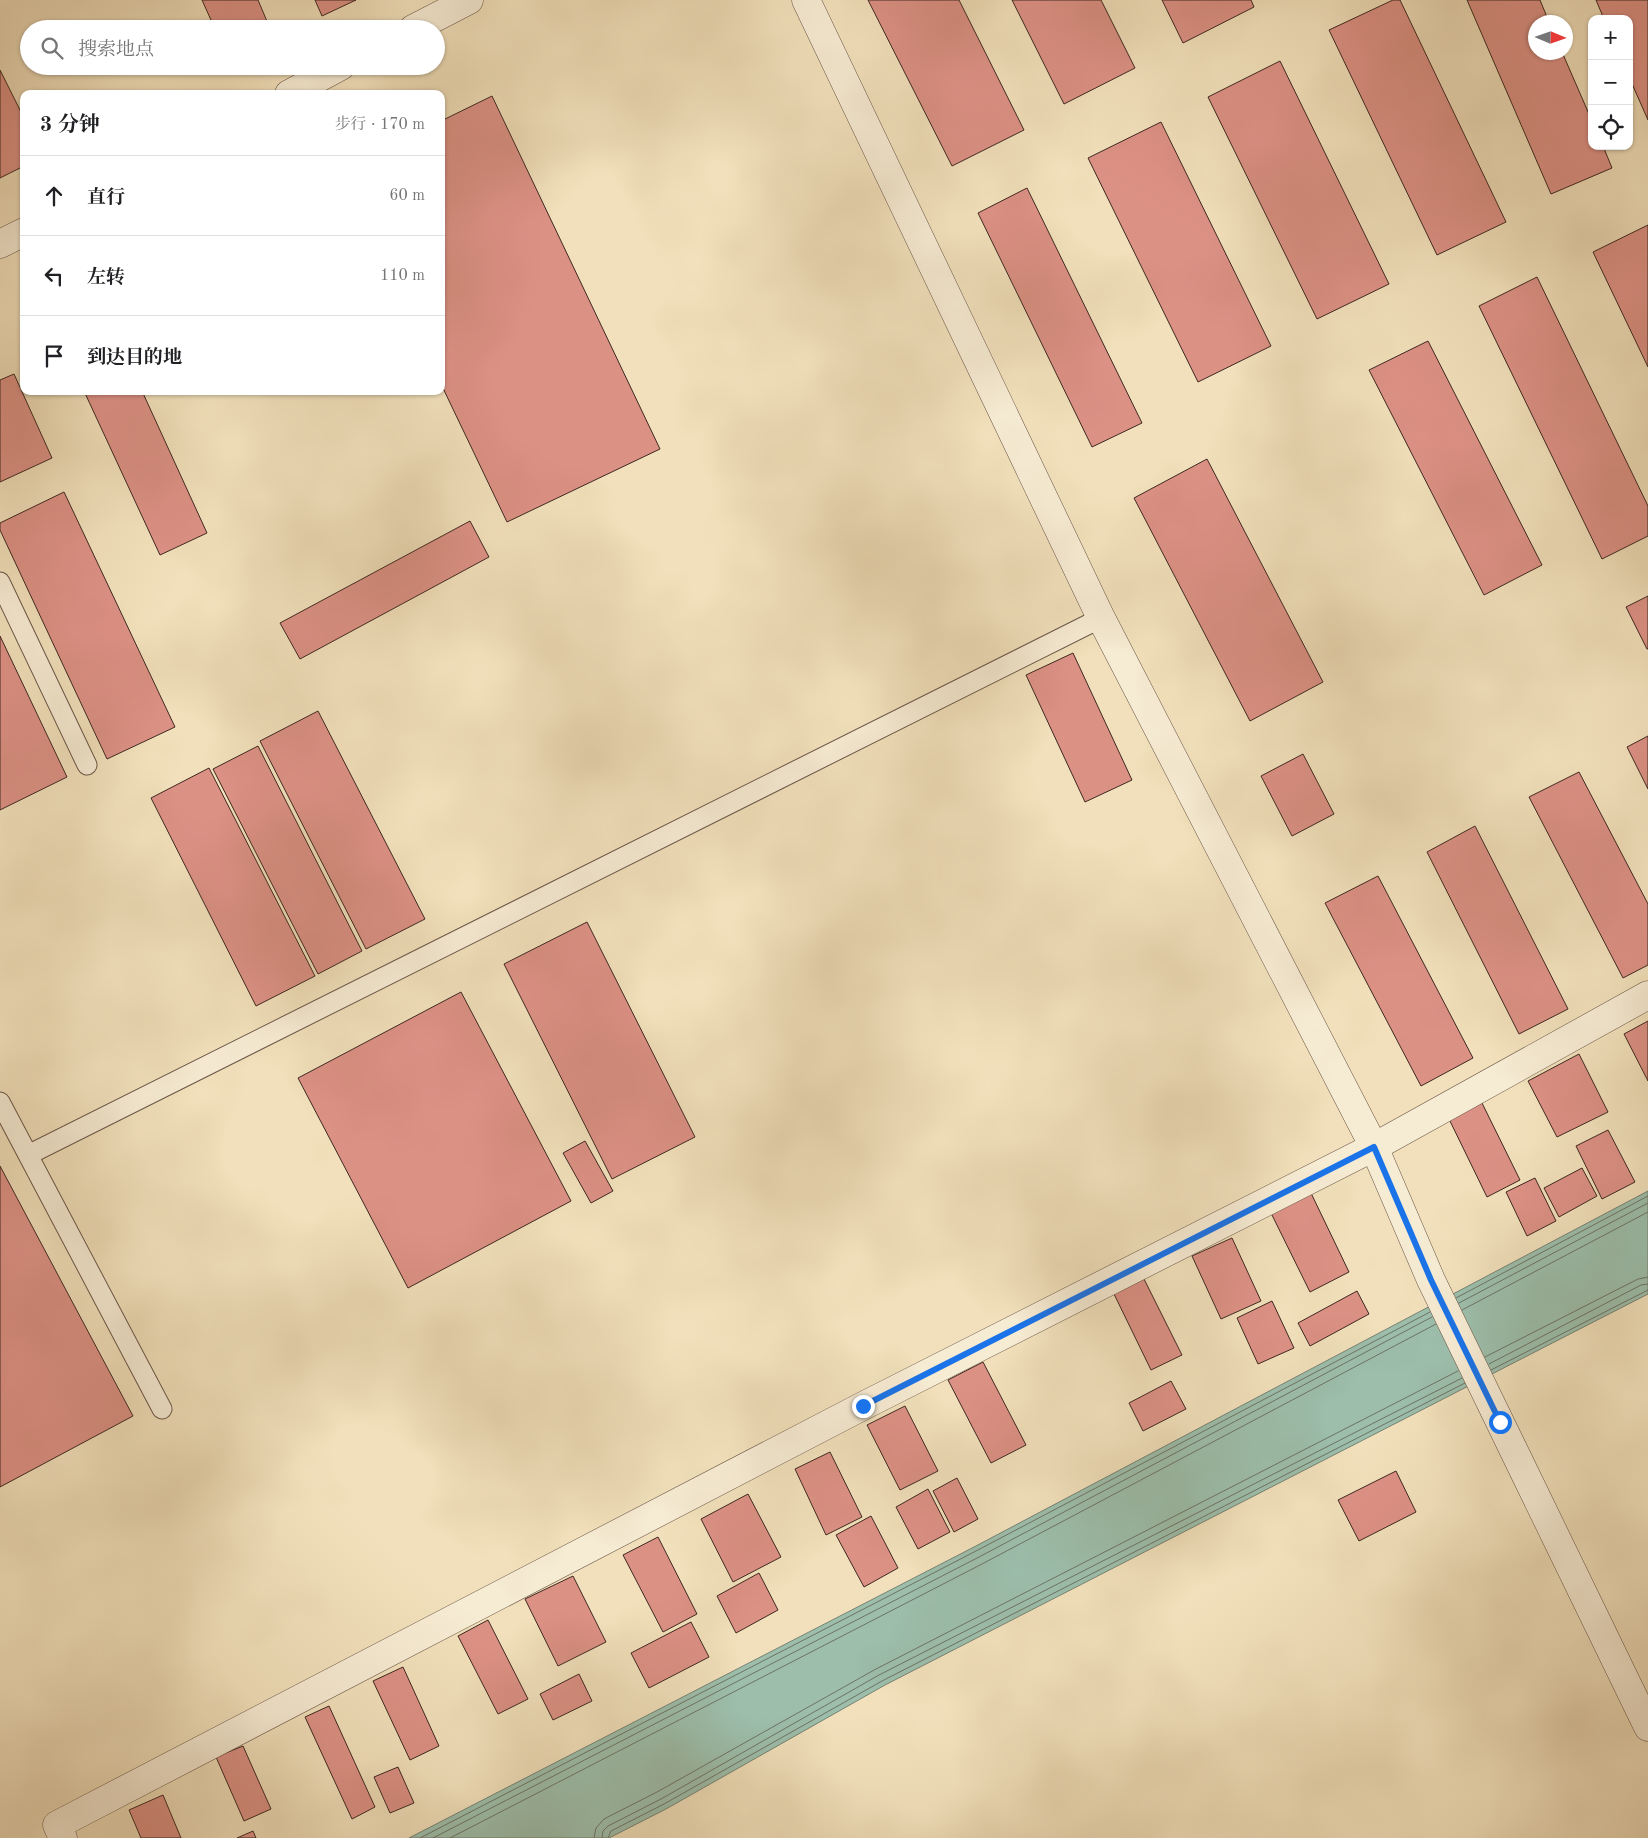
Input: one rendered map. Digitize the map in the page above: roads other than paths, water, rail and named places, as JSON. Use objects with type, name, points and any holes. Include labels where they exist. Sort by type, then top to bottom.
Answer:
[{"type":"street","points":[[430,20],[468,0]]},
{"type":"street","points":[[806,0],[1101,618],[1374,1147],[1431,1280],[1648,1727]]},
{"type":"street","points":[[296,90],[324,75]]},
{"type":"street","points":[[0,244],[20,234]]},
{"type":"street","points":[[63,1838],[57,1825],[863,1406],[1374,1147],[1648,995]]},
{"type":"lane","points":[[0,582],[87,765]]},
{"type":"lane","points":[[28,1155],[1101,618]]},
{"type":"lane","points":[[0,1102],[162,1409]]},
{"type":"water","points":[[1648,1191],[1648,1294],[885,1685],[666,1809],[609,1838],[409,1838],[974,1547]]}]
